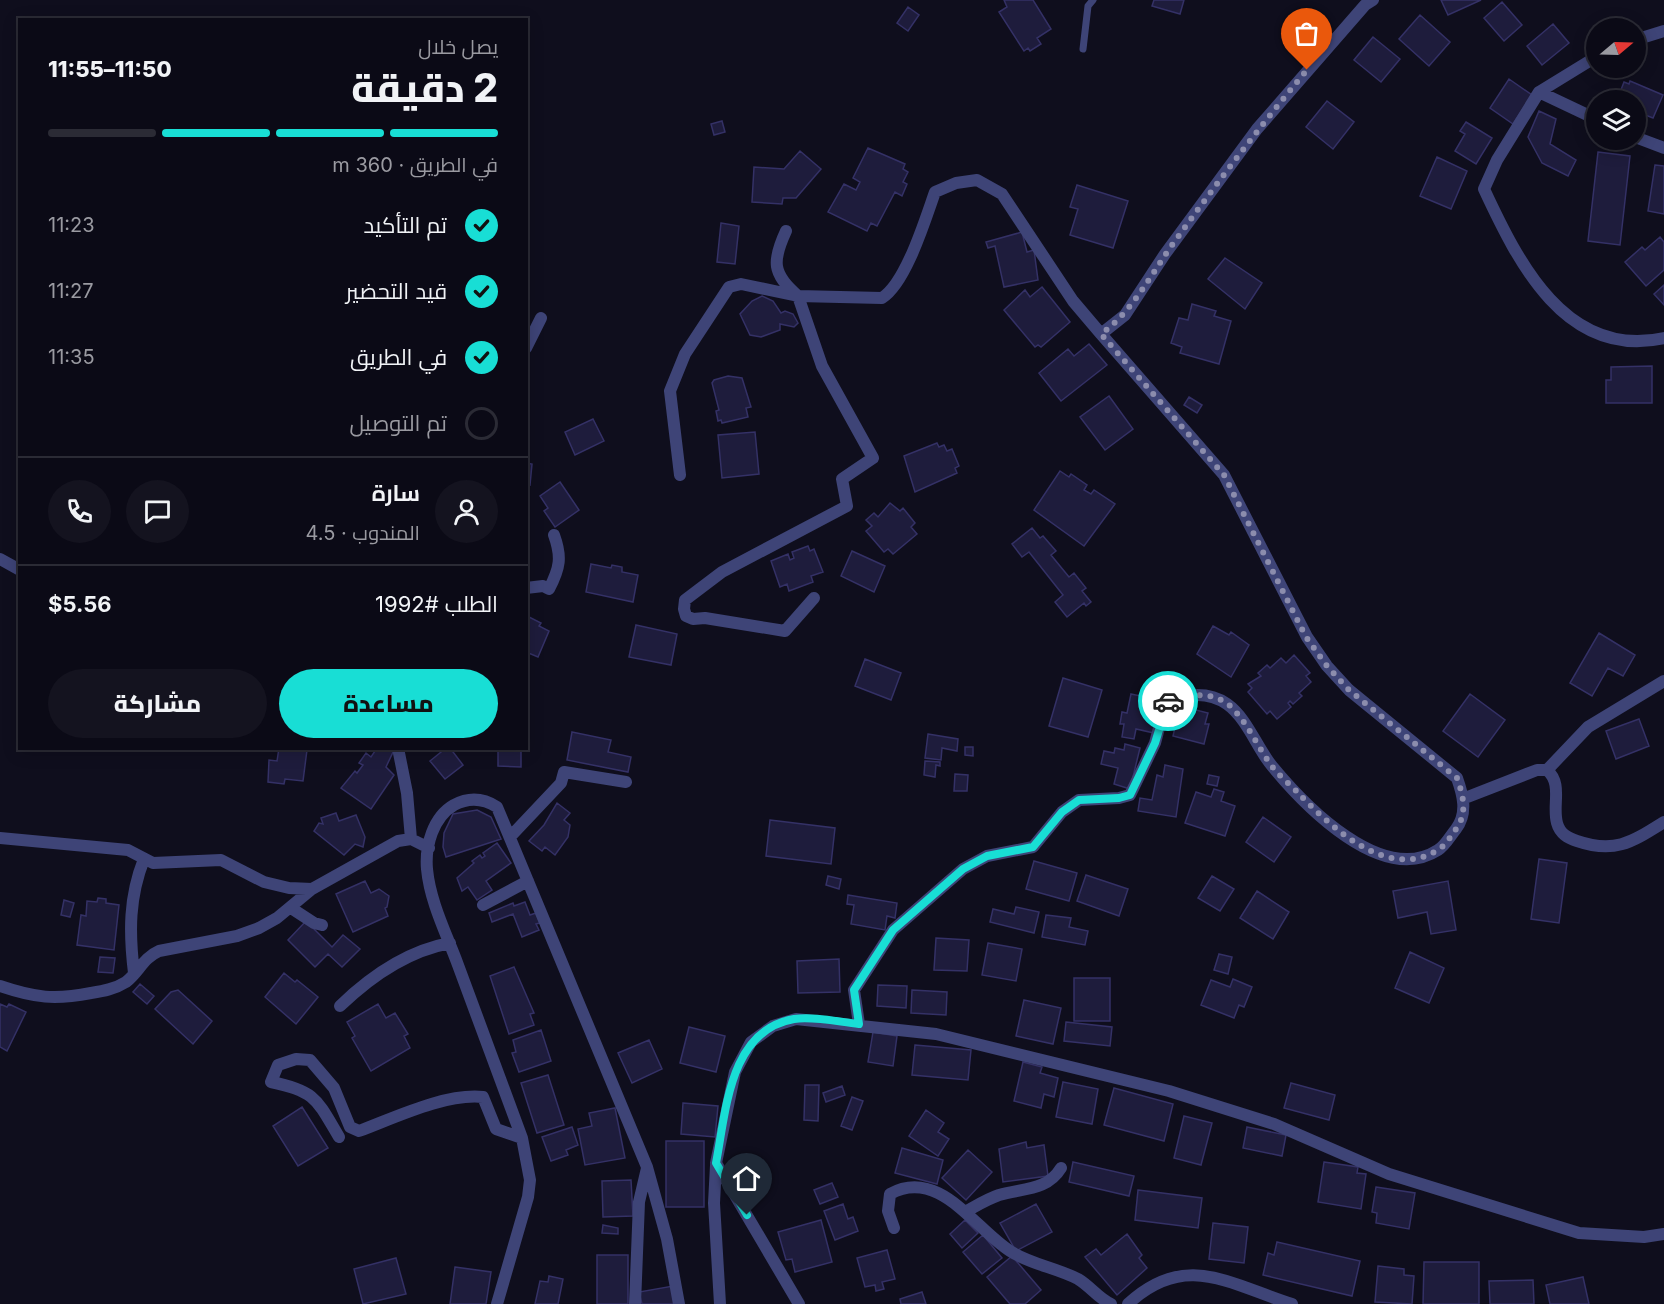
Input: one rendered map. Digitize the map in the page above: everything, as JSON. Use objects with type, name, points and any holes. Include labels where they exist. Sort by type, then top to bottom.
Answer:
[{"type":"street","points":[[1101,334],[1125,315],[1165,254],[1257,129],[1365,2]]},
{"type":"street","points":[[1646,37],[1664,31]]},
{"type":"street","points":[[1586,63],[1539,93],[1497,160],[1484,189],[1509,242],[1536,286],[1562,312],[1589,328],[1622,343],[1664,338]]},
{"type":"street","points":[[1539,93],[1586,114]]},
{"type":"street","points":[[1646,141],[1664,148]]},
{"type":"street","points":[[680,475],[670,391],[685,354],[729,287],[741,284],[798,296],[882,298],[892,292],[935,192],[956,183],[977,180],[1002,194],[1073,301],[1224,475],[1306,637],[1327,666],[1349,690],[1442,763],[1457,778],[1465,798],[1461,822],[1440,849],[1420,858],[1397,858],[1369,850],[1325,821],[1272,766],[1229,705],[1209,697],[1182,695],[1166,702],[1155,743],[1130,795],[1102,800],[1089,798],[1071,804],[1033,847],[987,856],[963,869],[893,930],[854,990],[859,1024]]},
{"type":"street","points":[[786,231],[775,253],[777,273],[798,296],[822,366],[873,458],[842,479],[847,506],[722,572],[685,600],[684,609],[686,616],[693,619],[705,618],[785,631],[813,598]]},
{"type":"street","points":[[528,344],[541,318]]},
{"type":"street","points":[[528,588],[543,586],[549,589],[556,577],[560,552],[554,535]]},
{"type":"street","points":[[0,559],[18,569]]},
{"type":"street","points":[[1547,770],[1588,727],[1664,681]]},
{"type":"street","points":[[398,750],[407,793],[411,839]]},
{"type":"street","points":[[1465,798],[1537,770],[1547,770],[1554,776],[1557,786],[1557,823],[1561,833],[1569,838],[1595,847],[1614,847],[1633,841],[1664,822]]},
{"type":"street","points":[[510,837],[561,783],[564,772],[626,782]]},
{"type":"street","points":[[497,1304],[528,1197],[530,1180],[522,1138],[450,943],[429,883],[427,867],[435,824],[445,811],[456,804],[472,799],[486,800],[497,807],[647,1167],[667,1239],[680,1304]]},
{"type":"street","points":[[0,838],[128,850],[153,863],[221,860],[264,882],[289,888],[312,889]]},
{"type":"street","points":[[0,986],[33,997],[57,999],[113,989],[127,981],[148,956],[159,951],[237,936],[277,918],[312,889],[384,847],[411,839],[429,848]]},
{"type":"street","points":[[134,973],[131,905],[135,882],[144,859]]},
{"type":"street","points":[[483,904],[528,881]]},
{"type":"street","points":[[291,908],[314,923],[322,925]]},
{"type":"street","points":[[340,1006],[364,983],[393,965],[435,946],[450,943]]},
{"type":"street","points":[[720,1304],[714,1203],[716,1163],[735,1072],[751,1042],[773,1026],[796,1019],[936,1034],[1169,1090],[1274,1124],[1389,1174],[1579,1233],[1644,1237],[1664,1234]]},
{"type":"street","points":[[339,1137],[315,1097],[296,1087],[271,1082],[278,1065],[296,1059],[310,1060],[334,1088],[350,1127],[359,1131],[447,1100],[470,1096],[483,1097],[496,1129],[522,1138]]},
{"type":"street","points":[[716,1163],[799,1304]]},
{"type":"street","points":[[635,1304],[639,1202],[647,1167]]},
{"type":"street","points":[[965,1212],[998,1196],[1043,1186],[1054,1179],[1061,1168]]},
{"type":"street","points":[[894,1228],[888,1211],[890,1194],[904,1187],[923,1188],[940,1194],[965,1212],[1011,1252],[1080,1280],[1111,1304]]},
{"type":"street","points":[[1128,1304],[1144,1289],[1187,1273],[1234,1284],[1292,1304]]},
{"type":"lane","points":[[1083,49],[1088,6],[1093,0]]},
{"type":"building","points":[[1004,0],[1033,0],[1051,29],[1037,38],[1041,44],[1030,51],[1028,48],[1024,51],[999,12],[1007,7]]},
{"type":"building","points":[[1154,0],[1184,0],[1180,14],[1152,6]]},
{"type":"building","points":[[1441,0],[1481,0],[1448,15]]},
{"type":"building","points":[[1502,2],[1522,25],[1504,41],[1484,18]]},
{"type":"building","points":[[908,7],[919,15],[908,31],[897,23]]},
{"type":"building","points":[[1420,15],[1450,42],[1429,66],[1399,39]]},
{"type":"building","points":[[1553,24],[1569,43],[1542,65],[1527,46]]},
{"type":"building","points":[[1373,37],[1400,59],[1381,82],[1354,60]]},
{"type":"building","points":[[1509,79],[1532,95],[1513,124],[1490,108]]},
{"type":"building","points":[[1630,81],[1663,95],[1653,118],[1646,115],[1646,90],[1621,90],[1624,82],[1629,84]]},
{"type":"building","points":[[1327,101],[1354,122],[1333,149],[1306,127]]},
{"type":"building","points":[[1539,111],[1556,119],[1550,144],[1576,160],[1568,176],[1542,163],[1528,137]]},
{"type":"building","points":[[722,121],[725,132],[714,135],[711,124]]},
{"type":"building","points":[[1466,122],[1492,138],[1476,164],[1455,151],[1465,134],[1460,131]]},
{"type":"building","points":[[868,148],[905,164],[903,169],[908,172],[903,182],[907,184],[902,196],[895,192],[877,226],[871,223],[867,231],[828,212],[844,184],[856,190],[860,182],[853,178]]},
{"type":"building","points":[[800,151],[821,169],[796,198],[783,198],[782,204],[752,202],[754,167],[784,169]]},
{"type":"building","points":[[1598,152],[1630,156],[1620,245],[1588,241]]},
{"type":"building","points":[[1437,157],[1467,171],[1451,209],[1420,196]]},
{"type":"building","points":[[1655,165],[1664,166],[1664,214],[1648,211]]},
{"type":"building","points":[[1077,185],[1128,201],[1113,248],[1070,235],[1078,209],[1070,207]]},
{"type":"building","points":[[721,223],[739,226],[735,264],[717,262]]},
{"type":"building","points":[[1022,232],[1027,252],[1034,250],[1038,280],[1004,287],[995,246],[988,248],[986,242]]},
{"type":"building","points":[[1660,237],[1664,242],[1664,270],[1646,286],[1625,262],[1642,247],[1645,250]]},
{"type":"building","points":[[1225,258],[1262,283],[1245,309],[1208,279]]},
{"type":"building","points":[[1664,285],[1664,305],[1654,294]]},
{"type":"building","points":[[1042,287],[1070,322],[1041,347],[1038,345],[1035,347],[1004,310],[1025,290],[1030,297]]},
{"type":"building","points":[[762,296],[773,301],[781,313],[785,311],[793,314],[798,323],[794,327],[780,324],[780,330],[761,337],[750,335],[740,314],[752,301]]},
{"type":"building","points":[[1192,304],[1216,311],[1214,316],[1231,321],[1219,364],[1180,353],[1182,347],[1171,343],[1179,318],[1188,320]]},
{"type":"building","points":[[1089,344],[1107,365],[1061,401],[1039,373],[1068,349],[1074,356]]},
{"type":"building","points":[[1652,366],[1652,403],[1606,403],[1606,380],[1611,380],[1611,367]]},
{"type":"building","points":[[728,376],[742,378],[751,407],[746,408],[748,417],[722,423],[721,420],[718,421],[716,411],[719,410],[712,383],[714,380]]},
{"type":"building","points":[[1109,396],[1133,429],[1105,450],[1080,417]]},
{"type":"building","points":[[1189,397],[1202,405],[1197,413],[1184,405]]},
{"type":"building","points":[[593,419],[604,441],[575,455],[565,432]]},
{"type":"building","points":[[755,432],[759,474],[722,478],[718,435]]},
{"type":"building","points":[[937,443],[939,447],[944,445],[947,451],[952,449],[959,466],[955,468],[957,473],[915,492],[904,456]]},
{"type":"building","points":[[528,463],[532,464],[530,485],[528,484]]},
{"type":"building","points":[[1060,471],[1069,477],[1071,474],[1087,485],[1084,490],[1091,494],[1094,490],[1115,504],[1084,546],[1034,510]]},
{"type":"building","points":[[560,482],[579,510],[555,527],[544,511],[548,508],[540,496]]},
{"type":"building","points":[[890,503],[900,511],[903,508],[915,523],[911,527],[917,534],[893,554],[888,549],[884,552],[866,531],[872,526],[866,520],[874,513],[878,517]]},
{"type":"building","points":[[1032,528],[1040,538],[1043,536],[1056,551],[1051,555],[1069,577],[1074,573],[1086,588],[1082,591],[1091,602],[1086,606],[1084,603],[1067,617],[1055,602],[1063,595],[1029,552],[1022,557],[1012,544]]},
{"type":"building","points":[[808,546],[810,551],[814,549],[823,572],[811,576],[813,582],[789,591],[787,584],[780,587],[771,561],[788,554],[790,560],[794,558],[792,552]]},
{"type":"building","points":[[852,551],[885,566],[874,592],[841,576]]},
{"type":"building","points":[[591,564],[611,568],[612,565],[622,567],[622,572],[638,575],[633,602],[586,592]]},
{"type":"building","points":[[528,616],[541,623],[539,626],[549,631],[538,657],[528,653]]},
{"type":"building","points":[[636,625],[677,634],[671,665],[629,657]]},
{"type":"building","points":[[1213,626],[1229,635],[1231,632],[1249,645],[1231,677],[1197,654]]},
{"type":"building","points":[[1599,633],[1635,655],[1623,676],[1608,668],[1592,696],[1570,683]]},
{"type":"building","points":[[1294,655],[1310,673],[1306,676],[1311,682],[1299,693],[1302,696],[1293,704],[1290,701],[1288,703],[1291,707],[1277,719],[1270,711],[1267,714],[1248,692],[1252,688],[1248,684],[1261,676],[1258,673],[1267,665],[1270,668],[1281,658],[1286,663]]},
{"type":"building","points":[[865,659],[901,673],[891,700],[855,686]]},
{"type":"building","points":[[1063,678],[1102,690],[1088,737],[1049,726]]},
{"type":"building","points":[[1131,694],[1155,699],[1153,707],[1159,708],[1154,733],[1136,729],[1134,739],[1122,737],[1124,724],[1120,724],[1122,712],[1127,713]]},
{"type":"building","points":[[1470,694],[1505,720],[1478,757],[1443,731]]},
{"type":"building","points":[[1180,706],[1208,713],[1205,724],[1209,724],[1204,744],[1173,736]]},
{"type":"building","points":[[1639,719],[1649,746],[1616,759],[1606,731]]},
{"type":"building","points":[[572,732],[611,740],[608,752],[631,757],[628,772],[567,760]]},
{"type":"building","points":[[928,734],[958,739],[957,751],[942,748],[941,760],[925,758]]},
{"type":"building","points":[[1125,744],[1140,748],[1130,789],[1114,784],[1118,768],[1101,764],[1104,751],[1114,753],[1115,748],[1124,750]]},
{"type":"building","points":[[965,747],[973,747],[973,756],[965,755]]},
{"type":"building","points":[[279,750],[307,750],[303,781],[285,779],[284,784],[268,782],[269,760],[277,761]]},
{"type":"building","points":[[376,750],[394,750],[386,767],[394,775],[371,809],[341,788],[363,765],[359,763],[366,753],[371,757]]},
{"type":"building","points":[[444,750],[452,750],[463,765],[445,779],[430,761]]},
{"type":"building","points":[[498,750],[521,750],[521,767],[498,766]]},
{"type":"building","points":[[925,761],[940,762],[940,766],[936,765],[935,777],[924,775]]},
{"type":"building","points":[[1165,765],[1183,769],[1176,817],[1138,811],[1140,798],[1152,800],[1157,775],[1163,777]]},
{"type":"building","points":[[955,774],[968,775],[967,791],[954,791]]},
{"type":"building","points":[[1209,775],[1219,777],[1217,786],[1207,784]]},
{"type":"building","points":[[1214,789],[1224,792],[1221,801],[1235,806],[1225,836],[1185,823],[1196,792],[1211,797]]},
{"type":"building","points":[[557,803],[570,813],[564,820],[570,825],[568,837],[555,855],[545,847],[542,851],[529,841],[544,825]]},
{"type":"building","points":[[477,810],[491,817],[501,839],[446,857],[443,847],[444,833],[453,814]]},
{"type":"building","points":[[336,813],[339,821],[356,815],[365,837],[363,847],[355,844],[344,855],[314,831],[319,823],[323,824],[321,818]]},
{"type":"building","points":[[1263,817],[1291,837],[1274,862],[1246,842]]},
{"type":"building","points":[[770,820],[835,828],[831,864],[766,856]]},
{"type":"building","points":[[497,843],[511,863],[486,881],[492,890],[477,900],[468,887],[462,891],[457,878],[474,863],[472,861],[480,855],[482,858],[485,856],[483,853]]},
{"type":"building","points":[[1539,859],[1567,863],[1559,923],[1531,919]]},
{"type":"building","points":[[1034,861],[1077,873],[1069,901],[1026,889]]},
{"type":"building","points":[[1086,875],[1128,889],[1119,916],[1077,901]]},
{"type":"building","points":[[828,876],[841,879],[839,889],[826,885]]},
{"type":"building","points":[[1212,876],[1234,889],[1220,911],[1198,898]]},
{"type":"building","points":[[365,881],[371,893],[379,889],[389,896],[385,908],[388,916],[353,932],[336,894]]},
{"type":"building","points":[[1448,881],[1456,930],[1431,934],[1427,912],[1398,918],[1393,891]]},
{"type":"building","points":[[1257,891],[1289,912],[1273,939],[1240,918]]},
{"type":"building","points":[[848,895],[897,903],[895,918],[887,916],[885,930],[851,924],[854,905],[847,904]]},
{"type":"building","points":[[98,898],[106,899],[106,903],[119,905],[114,950],[77,945],[81,915],[86,916],[87,901],[97,902]]},
{"type":"building","points":[[64,900],[74,903],[70,917],[61,915]]},
{"type":"building","points":[[525,902],[530,915],[536,913],[540,923],[536,924],[539,930],[522,937],[513,914],[492,922],[489,913],[513,903],[514,906]]},
{"type":"building","points":[[1016,907],[1039,912],[1034,933],[990,922],[993,909],[1014,914]]},
{"type":"building","points":[[1046,915],[1071,918],[1069,927],[1088,931],[1085,945],[1042,937]]},
{"type":"building","points":[[306,921],[332,947],[343,935],[360,949],[342,967],[328,954],[315,967],[288,940]]},
{"type":"building","points":[[936,938],[969,940],[967,971],[934,970]]},
{"type":"building","points":[[988,943],[1022,949],[1016,981],[982,975]]},
{"type":"building","points":[[1410,952],[1444,968],[1429,1003],[1395,988]]},
{"type":"building","points":[[1219,954],[1232,957],[1228,974],[1214,970]]},
{"type":"building","points":[[100,957],[115,958],[113,973],[98,972]]},
{"type":"building","points":[[839,959],[840,992],[798,993],[797,961]]},
{"type":"building","points":[[514,967],[534,1013],[530,1014],[534,1025],[509,1034],[490,976]]},
{"type":"building","points":[[284,973],[318,997],[296,1024],[265,997]]},
{"type":"building","points":[[1074,978],[1110,978],[1110,1021],[1074,1021]]},
{"type":"building","points":[[1233,979],[1252,987],[1244,1007],[1239,1005],[1234,1018],[1201,1005],[1211,980],[1230,987]]},
{"type":"building","points":[[140,984],[154,996],[147,1004],[133,992]]},
{"type":"building","points":[[878,985],[907,986],[906,1008],[877,1006]]},
{"type":"building","points":[[178,990],[212,1021],[193,1044],[155,1009],[171,992]]},
{"type":"building","points":[[912,990],[947,992],[946,1015],[911,1013]]},
{"type":"building","points":[[1024,1000],[1061,1008],[1053,1044],[1016,1036]]},
{"type":"building","points":[[0,1004],[7,1007],[9,1004],[26,1012],[7,1051],[0,1047]]},
{"type":"building","points":[[378,1004],[386,1018],[395,1013],[408,1034],[404,1036],[410,1048],[371,1071],[352,1038],[355,1036],[347,1022]]},
{"type":"building","points":[[1066,1022],[1112,1027],[1110,1046],[1064,1041]]},
{"type":"building","points":[[689,1027],[725,1036],[716,1072],[680,1063]]},
{"type":"building","points":[[541,1030],[551,1061],[519,1072],[512,1053],[516,1052],[513,1040]]},
{"type":"building","points":[[873,1032],[897,1036],[893,1066],[868,1062]]},
{"type":"building","points":[[649,1040],[662,1069],[632,1083],[618,1053]]},
{"type":"building","points":[[915,1045],[971,1050],[968,1080],[912,1075]]},
{"type":"building","points":[[1023,1062],[1042,1067],[1040,1073],[1058,1078],[1054,1097],[1044,1094],[1041,1108],[1014,1101]]},
{"type":"building","points":[[548,1075],[564,1125],[537,1133],[521,1083]]},
{"type":"building","points":[[1063,1082],[1098,1089],[1092,1124],[1056,1117]]},
{"type":"building","points":[[1291,1083],[1335,1095],[1329,1120],[1284,1108]]},
{"type":"building","points":[[805,1085],[819,1085],[818,1121],[804,1120]]},
{"type":"building","points":[[842,1086],[845,1095],[826,1102],[823,1093]]},
{"type":"building","points":[[1114,1088],[1173,1104],[1164,1141],[1104,1125]]},
{"type":"building","points":[[852,1097],[863,1101],[852,1130],[841,1126]]},
{"type":"building","points":[[683,1103],[718,1106],[715,1137],[681,1134]]},
{"type":"building","points":[[302,1107],[328,1148],[298,1166],[273,1126]]},
{"type":"building","points":[[615,1108],[625,1158],[585,1165],[578,1129],[592,1126],[589,1113]]},
{"type":"building","points":[[926,1110],[944,1123],[938,1132],[949,1139],[938,1156],[909,1136]]},
{"type":"building","points":[[1184,1116],[1212,1123],[1201,1165],[1174,1158]]},
{"type":"building","points":[[572,1127],[578,1145],[566,1150],[568,1155],[551,1161],[542,1137]]},
{"type":"building","points":[[1247,1127],[1286,1135],[1282,1156],[1243,1148]]},
{"type":"building","points":[[666,1141],[704,1141],[704,1207],[666,1207]]},
{"type":"building","points":[[1026,1142],[1027,1148],[1044,1145],[1048,1176],[1003,1182],[999,1149]]},
{"type":"building","points":[[902,1148],[943,1160],[937,1184],[895,1173]]},
{"type":"building","points":[[968,1150],[992,1172],[966,1200],[942,1178]]},
{"type":"building","points":[[1073,1162],[1134,1176],[1129,1196],[1069,1182]]},
{"type":"building","points":[[1324,1162],[1358,1167],[1357,1173],[1366,1174],[1361,1209],[1318,1202]]},
{"type":"building","points":[[631,1180],[633,1216],[603,1217],[602,1181]]},
{"type":"building","points":[[832,1183],[838,1197],[820,1204],[814,1190]]},
{"type":"building","points":[[1376,1187],[1415,1193],[1409,1229],[1376,1223],[1377,1213],[1372,1212]]},
{"type":"building","points":[[1138,1190],[1202,1198],[1198,1228],[1135,1220]]},
{"type":"building","points":[[843,1204],[848,1219],[853,1217],[858,1231],[835,1240],[824,1211]]},
{"type":"building","points":[[1036,1204],[1052,1232],[1016,1251],[1000,1223]]},
{"type":"building","points":[[821,1220],[832,1262],[795,1272],[792,1259],[786,1260],[778,1232]]},
{"type":"building","points":[[965,1220],[978,1233],[962,1248],[950,1234]]},
{"type":"building","points":[[1213,1223],[1248,1227],[1244,1263],[1209,1259]]},
{"type":"building","points":[[603,1225],[618,1228],[618,1234],[602,1233]]},
{"type":"building","points":[[1127,1234],[1142,1255],[1139,1258],[1147,1268],[1117,1295],[1085,1257],[1096,1249],[1101,1255]]},
{"type":"building","points":[[983,1235],[1002,1258],[982,1274],[963,1252]]},
{"type":"building","points":[[1277,1242],[1360,1261],[1352,1296],[1263,1275],[1268,1253],[1274,1255]]},
{"type":"building","points":[[887,1250],[895,1279],[882,1282],[884,1289],[876,1291],[875,1285],[865,1287],[857,1258]]},
{"type":"building","points":[[597,1255],[628,1255],[628,1304],[597,1304]]},
{"type":"building","points":[[1012,1256],[1041,1290],[1025,1304],[1010,1304],[987,1277]]},
{"type":"building","points":[[396,1258],[406,1294],[363,1304],[354,1269]]},
{"type":"building","points":[[1424,1262],[1479,1262],[1479,1304],[1423,1304]]},
{"type":"building","points":[[1378,1266],[1404,1269],[1404,1275],[1414,1276],[1412,1304],[1375,1302]]},
{"type":"building","points":[[455,1267],[491,1272],[486,1304],[450,1304]]},
{"type":"building","points":[[549,1276],[563,1279],[558,1304],[535,1304],[540,1281],[548,1282]]},
{"type":"building","points":[[1583,1277],[1589,1304],[1550,1304],[1546,1285]]},
{"type":"building","points":[[1533,1280],[1534,1304],[1490,1304],[1489,1281]]},
{"type":"building","points":[[673,1286],[677,1304],[642,1304],[639,1292]]},
{"type":"building","points":[[922,1292],[926,1304],[901,1304],[900,1299]]},
{"type":"way so far","points":[[1168,701],[1182,695],[1200,695],[1229,705],[1272,766],[1325,821],[1369,850],[1397,858],[1420,858],[1440,849],[1461,822],[1465,798],[1457,778],[1442,763],[1349,690],[1327,666],[1306,637],[1224,475],[1101,334],[1125,315],[1165,254],[1257,129],[1307,70]]},
{"type":"route","points":[[747,1215],[716,1163],[735,1072],[751,1042],[773,1026],[796,1019],[859,1024],[854,990],[872,958],[893,930],[936,890],[963,869],[987,856],[1033,847],[1071,804],[1089,798],[1102,800],[1130,795],[1147,764],[1168,701]]}]
